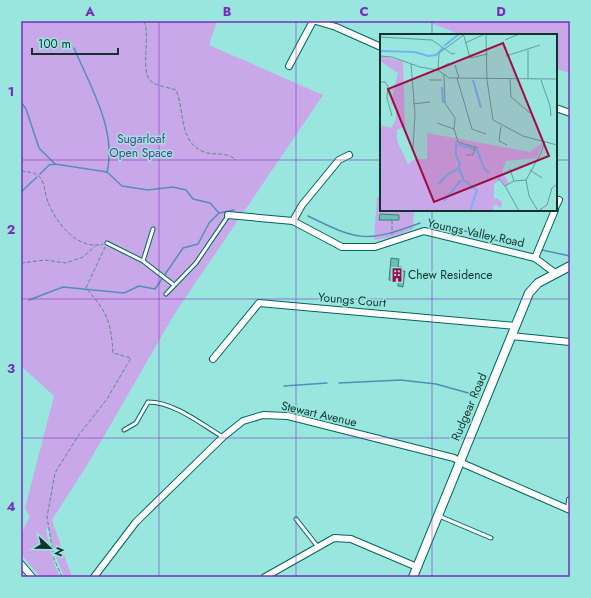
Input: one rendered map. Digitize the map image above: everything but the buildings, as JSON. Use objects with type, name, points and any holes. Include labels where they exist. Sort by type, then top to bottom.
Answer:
[{"type":"street","points":[[289,66],[313,21]]},
{"type":"street","points":[[316,21],[336,27],[380,47]]},
{"type":"street","points":[[557,108],[570,113]]},
{"type":"street","points":[[293,221],[302,205],[339,160],[349,155]]},
{"type":"street","points":[[557,204],[559,200]]},
{"type":"street","points":[[535,258],[555,211]]},
{"type":"street","name":"Youngs Valley Road","points":[[228,215],[293,221],[342,247],[375,248],[424,231],[535,258],[555,273]]},
{"type":"street","name":"Rudgear Road","points":[[413,577],[529,293],[538,283],[570,266]]},
{"type":"street","name":"Youngs Court","points":[[213,359],[259,303],[516,326]]},
{"type":"street","points":[[511,336],[570,342]]},
{"type":"street","name":"Stewart Avenue","points":[[94,577],[136,522],[223,437],[243,421],[263,415],[276,414],[454,458],[569,509]]},
{"type":"street","points":[[569,509],[570,500]]},
{"type":"street","points":[[265,577],[274,575],[334,538],[351,539],[417,567]]},
{"type":"street","points":[[21,564],[32,577]]},
{"type":"lane","points":[[166,294],[196,263],[228,215]]},
{"type":"lane","points":[[143,261],[153,228]]},
{"type":"lane","points":[[107,243],[143,261],[174,286]]},
{"type":"lane","points":[[124,430],[136,423],[148,402],[159,402],[180,412],[223,437]]},
{"type":"lane","points":[[438,515],[491,538]]},
{"type":"lane","points":[[296,519],[318,547]]},
{"type":"path","points":[[144,21],[148,33],[145,73],[150,81],[158,86],[176,90],[181,104],[184,130],[197,148],[210,153],[232,156],[236,160]]},
{"type":"path","points":[[21,171],[34,173],[40,178],[49,204],[60,225],[78,241],[96,246]]},
{"type":"path","points":[[392,220],[392,236]]},
{"type":"path","points":[[21,263],[45,260],[66,263],[83,257],[96,246],[107,243]]},
{"type":"path","points":[[62,577],[54,559],[47,517],[55,472],[78,436],[107,399],[131,358],[113,353],[108,316],[86,288],[107,243]]},
{"type":"green space","name":"Sugarloaf Open Space","points":[[21,21],[217,21],[209,45],[323,95],[175,313],[89,462],[52,520],[72,577],[64,577],[53,550],[48,528],[46,530],[54,563],[60,577],[42,577],[34,570],[24,557],[20,543],[21,535],[30,517],[25,508],[54,396],[21,366]]},
{"type":"green space","points":[[426,21],[570,21],[570,73],[557,69],[557,34],[458,34]]},
{"type":"green space","points":[[377,197],[380,197],[380,211],[414,211],[413,229],[393,237],[374,240]]},
{"type":"waterway","points":[[74,48],[94,93],[105,124],[109,156],[107,172]]},
{"type":"waterway","points":[[21,102],[26,109],[39,148],[55,164]]},
{"type":"waterway","points":[[40,174],[49,165],[55,164],[107,172]]},
{"type":"waterway","points":[[107,172],[122,186],[148,190],[173,187],[186,190],[193,199],[210,203],[219,213],[234,210]]},
{"type":"waterway","points":[[21,192],[37,177]]},
{"type":"waterway","points":[[29,300],[63,287],[124,293],[139,286],[155,289],[183,248],[198,244],[209,223],[219,213]]},
{"type":"waterway","points":[[308,216],[339,230],[363,236],[387,234],[420,223]]},
{"type":"waterway","points":[[430,222],[484,236],[504,243]]},
{"type":"waterway","points":[[542,250],[570,256]]},
{"type":"waterway","points":[[339,383],[401,380],[436,384],[479,396]]},
{"type":"waterway","points":[[284,386],[327,383]]},
{"type":"place","name":"Chew Residence","points":[[397,275]]}]
